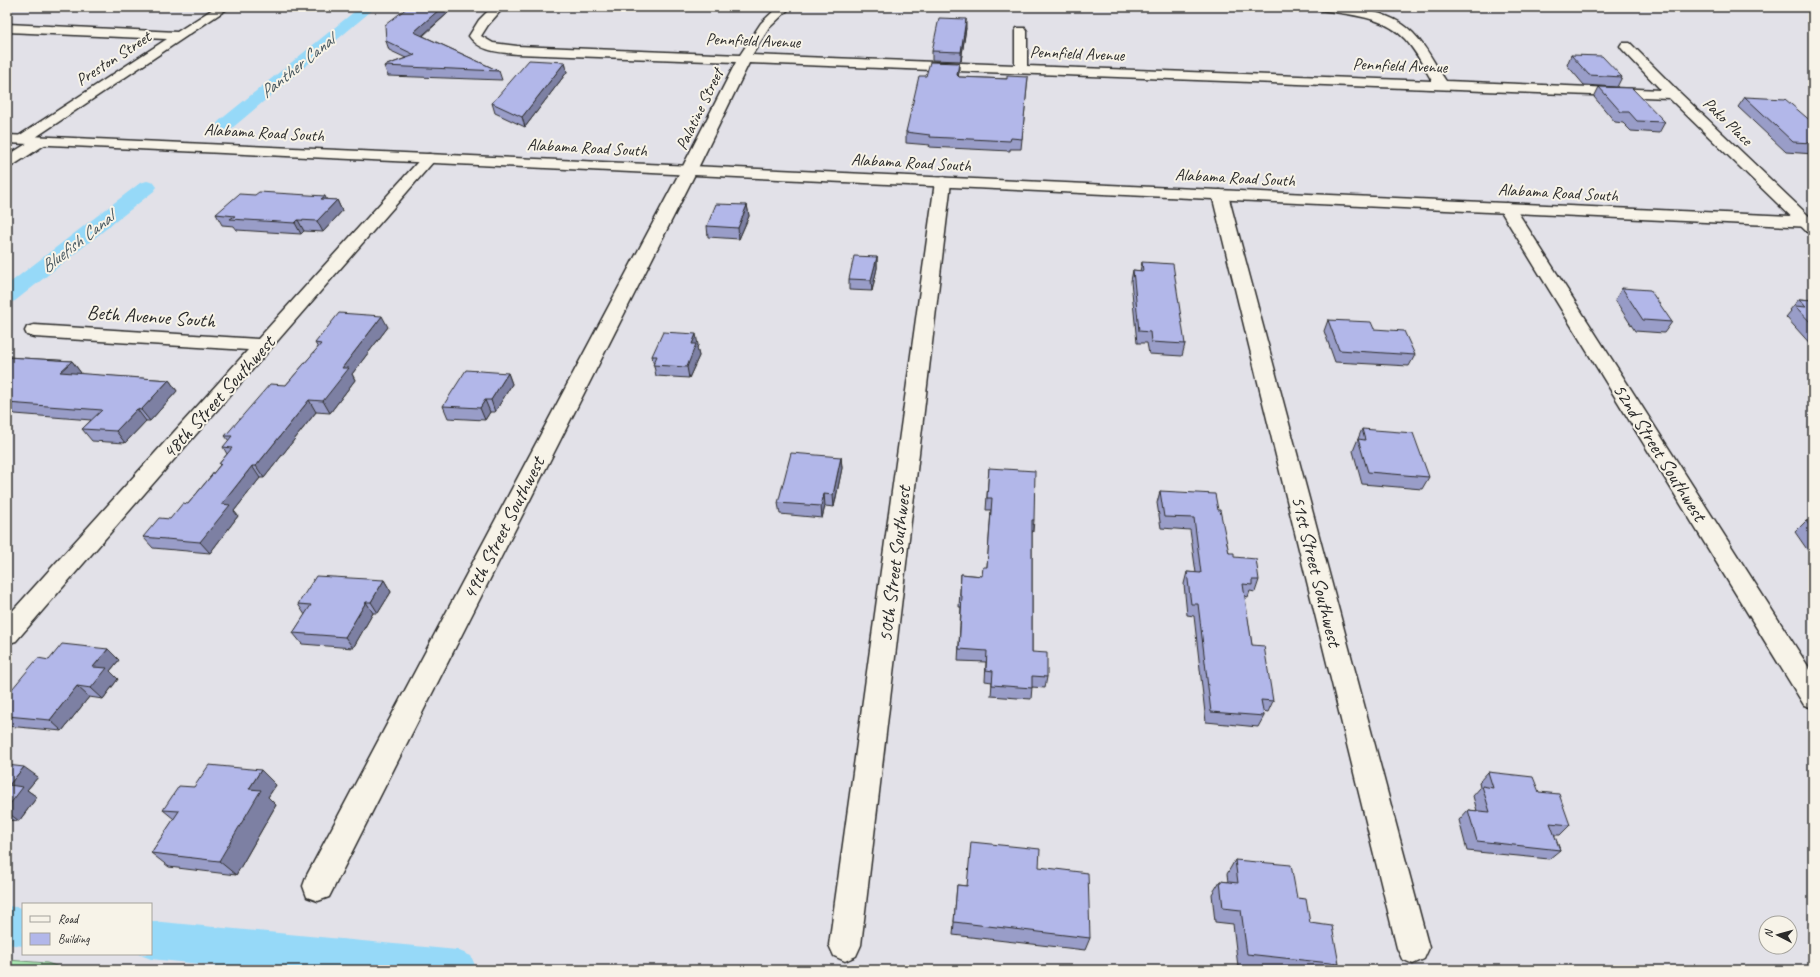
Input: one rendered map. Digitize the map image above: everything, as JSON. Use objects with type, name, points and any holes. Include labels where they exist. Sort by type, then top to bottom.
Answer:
[{"type":"street","name":"Preston Street","points":[[14,139],[224,7]]},
{"type":"street","name":"Pennfield Avenue","points":[[498,7],[478,30],[475,36],[480,42],[494,47],[517,50],[1673,94]]},
{"type":"street","name":"Palatine Street","points":[[689,170],[748,51],[765,26],[785,7]]},
{"type":"street","points":[[1321,7],[1369,16],[1390,22],[1404,30],[1441,84]]},
{"type":"street","points":[[7,28],[180,36]]},
{"type":"street","points":[[1021,68],[1022,31]]},
{"type":"street","name":"Pako Place","points":[[1626,46],[1673,94],[1811,224]]},
{"type":"street","name":"Alabama Road South","points":[[14,139],[1507,208],[1811,224]]},
{"type":"street","points":[[7,163],[41,141]]},
{"type":"street","name":"48th Street Southwest","points":[[7,634],[17,611],[264,345],[429,158]]},
{"type":"street","name":"49th Street Southwest","points":[[318,886],[689,170]]},
{"type":"street","name":"50th Street Southwest","points":[[845,945],[943,182]]},
{"type":"street","name":"51st Street Southwest","points":[[1220,195],[1413,948]]},
{"type":"street","name":"52nd Street Southwest","points":[[1507,208],[1813,697]]},
{"type":"street","name":"Beth Avenue South","points":[[34,331],[264,345]]},
{"type":"green space","points":[[7,960],[47,963],[69,970],[7,970]]},
{"type":"building","points":[[408,7],[442,7],[414,32],[499,71],[384,66],[415,55],[386,41],[385,25]]},
{"type":"building","points":[[939,18],[966,19],[961,52],[932,51]]},
{"type":"building","points":[[1571,55],[1602,56],[1622,77],[1589,75]]},
{"type":"building","points":[[529,60],[565,62],[522,117],[492,103]]},
{"type":"building","points":[[930,62],[959,63],[957,75],[959,77],[1007,79],[1007,76],[1028,77],[1022,139],[1011,138],[1010,141],[930,137],[930,135],[906,132],[919,76],[926,76]]},
{"type":"building","points":[[1599,87],[1632,88],[1665,122],[1637,121],[1629,112],[1621,112]]},
{"type":"building","points":[[1745,97],[1785,99],[1813,123],[1813,143],[1793,142]]},
{"type":"building","points":[[259,192],[325,196],[321,199],[337,200],[317,221],[298,220],[295,223],[230,219],[235,216],[216,214],[239,194],[255,195]]},
{"type":"building","points":[[716,204],[747,205],[738,228],[707,226]]},
{"type":"building","points":[[854,256],[877,257],[871,280],[849,279]]},
{"type":"building","points":[[1142,262],[1173,264],[1185,344],[1151,342],[1150,332],[1139,331],[1133,270],[1143,271]]},
{"type":"building","points":[[1622,288],[1650,290],[1672,322],[1643,320]]},
{"type":"building","points":[[1799,299],[1813,300],[1813,325],[1795,306],[1806,307]]},
{"type":"building","points":[[339,313],[382,316],[342,368],[349,368],[323,401],[309,400],[256,466],[252,466],[222,504],[230,505],[200,542],[143,537],[159,518],[170,519],[183,503],[188,504],[221,464],[219,464],[232,448],[223,447],[232,436],[225,436],[270,384],[286,385],[321,344],[315,343]]},
{"type":"building","points":[[1328,320],[1371,322],[1374,329],[1404,331],[1415,355],[1339,350]]},
{"type":"building","points":[[663,332],[696,334],[692,344],[696,344],[687,367],[653,365],[657,356],[652,356]]},
{"type":"building","points":[[7,357],[72,361],[60,372],[169,380],[141,410],[137,409],[116,431],[82,429],[102,410],[7,403],[10,398],[7,398]]},
{"type":"building","points":[[466,370],[508,373],[491,400],[485,400],[480,408],[443,406]]},
{"type":"building","points":[[1362,429],[1413,433],[1429,477],[1368,472],[1358,439],[1365,440]]},
{"type":"building","points":[[791,453],[841,457],[833,495],[824,494],[821,506],[778,503]]},
{"type":"building","points":[[989,468],[1035,471],[1034,520],[1032,520],[1032,652],[1047,653],[1047,677],[1032,676],[1032,688],[992,685],[993,671],[986,670],[987,651],[959,649],[962,596],[960,595],[961,574],[982,576],[983,567],[987,567],[992,498],[987,498]]},
{"type":"building","points":[[1160,491],[1215,494],[1229,553],[1234,553],[1234,557],[1256,559],[1259,580],[1252,580],[1252,585],[1243,584],[1252,645],[1264,646],[1273,701],[1261,700],[1264,716],[1211,712],[1198,604],[1191,604],[1187,572],[1201,573],[1194,518],[1164,517]]},
{"type":"building","points":[[1806,521],[1813,521],[1813,530]]},
{"type":"building","points":[[316,576],[384,580],[371,602],[366,602],[345,637],[293,633],[311,605],[298,604]]},
{"type":"building","points":[[62,644],[108,649],[93,667],[107,668],[91,688],[77,686],[50,720],[7,716],[7,695],[38,658],[49,660]]},
{"type":"building","points":[[7,765],[24,767],[9,785],[23,787],[7,808]]},
{"type":"building","points":[[209,765],[261,770],[249,789],[261,790],[219,861],[151,853],[179,811],[163,810],[179,786],[194,787]]},
{"type":"building","points":[[1488,772],[1533,777],[1539,792],[1559,794],[1570,825],[1550,823],[1560,850],[1477,841],[1468,810],[1490,812],[1482,786],[1493,788]]},
{"type":"building","points":[[971,842],[1040,849],[1039,867],[1088,873],[1090,938],[954,922],[957,885],[967,886]]},
{"type":"building","points":[[1235,860],[1291,865],[1297,898],[1306,899],[1310,923],[1332,926],[1339,964],[1247,954],[1241,910],[1223,908],[1220,881],[1238,883]]},
{"type":"waterway","name":"Panther Canal","points":[[225,125],[369,7]]},
{"type":"waterway","name":"Bluefish Canal","points":[[7,296],[147,187]]},
{"type":"waterway","points":[[7,925],[22,927]]},
{"type":"waterway","points":[[152,940],[457,970]]}]
